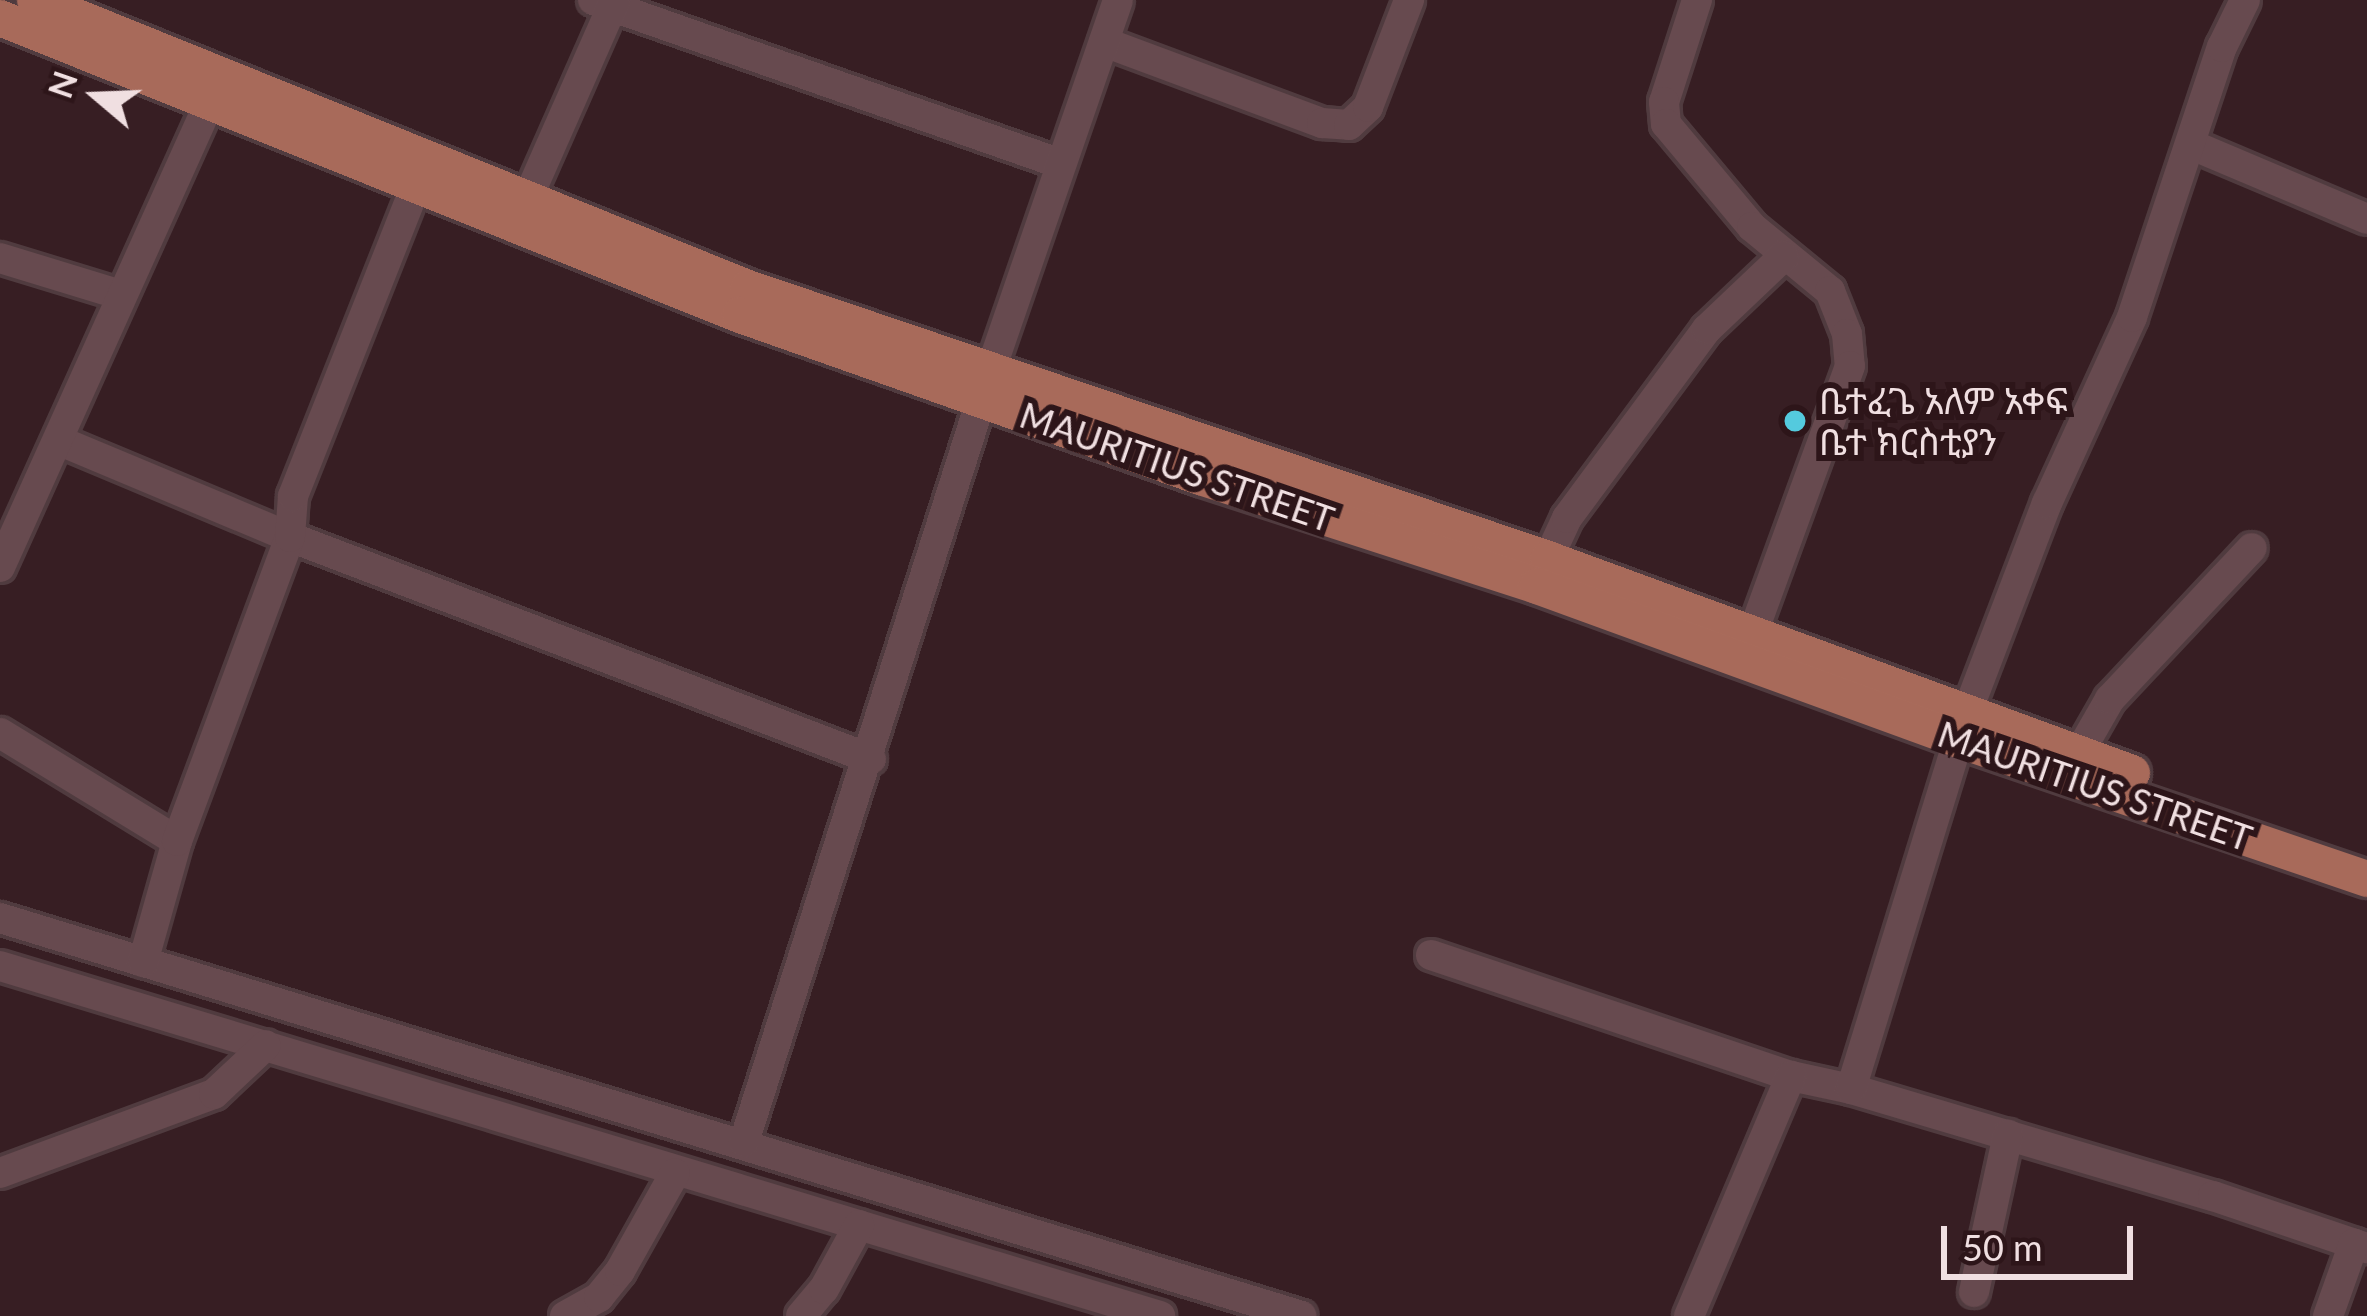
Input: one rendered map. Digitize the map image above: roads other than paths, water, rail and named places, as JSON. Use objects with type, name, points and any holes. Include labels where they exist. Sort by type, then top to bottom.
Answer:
[{"type":"main road","name":"MAURITIUS STREET","points":[[34,0],[214,91]]},
{"type":"main road","name":"MAURITIUS STREET","points":[[0,18],[214,91],[520,213],[1537,586],[2071,765],[2367,856]]},
{"type":"main road","name":"MAURITIUS STREET","points":[[986,386],[1548,559],[1752,635],[1963,728]]},
{"type":"main road","name":"MAURITIUS STREET","points":[[2071,765],[2367,879]]},
{"type":"street","points":[[743,1142],[871,759],[986,386],[1118,0]]},
{"type":"street","points":[[1104,42],[1322,123],[1349,125],[1368,107],[1409,0]]},
{"type":"street","points":[[1697,0],[1664,102],[1666,124],[1784,256],[1830,292],[1847,334],[1850,366],[1752,635]]},
{"type":"street","points":[[1851,1089],[1963,728],[2047,503],[2132,317],[2222,47],[2245,0]]},
{"type":"street","points":[[520,213],[606,3],[1060,164]]},
{"type":"street","points":[[0,567],[214,91]]},
{"type":"street","points":[[2192,145],[2367,218]]},
{"type":"street","points":[[142,962],[177,841],[290,537],[293,496],[420,173]]},
{"type":"street","points":[[1548,559],[1567,518],[1707,329],[1784,256]]},
{"type":"street","points":[[0,258],[121,295]]},
{"type":"street","points":[[60,441],[290,537],[871,759]]},
{"type":"street","points":[[2071,765],[2110,699],[2252,548]]},
{"type":"street","points":[[0,734],[177,841]]},
{"type":"street","points":[[0,918],[743,1142],[1246,1308],[1302,1316]]},
{"type":"street","points":[[1431,955],[1791,1076],[1851,1089],[2360,1245],[2328,1316]]},
{"type":"street","points":[[0,966],[1160,1316]]},
{"type":"street","points":[[0,1173],[214,1094],[266,1045]]},
{"type":"street","points":[[1689,1316],[1791,1076]]},
{"type":"street","points":[[1974,1292],[2008,1136]]},
{"type":"street","points":[[565,1316],[599,1297],[620,1271],[674,1173]]},
{"type":"street","points":[[801,1316],[824,1289],[859,1225]]},
{"type":"place","name":"ቤተፈጌ አለም አቀፍ ቤተ ክርስቲያን","points":[[1795,421]]}]
